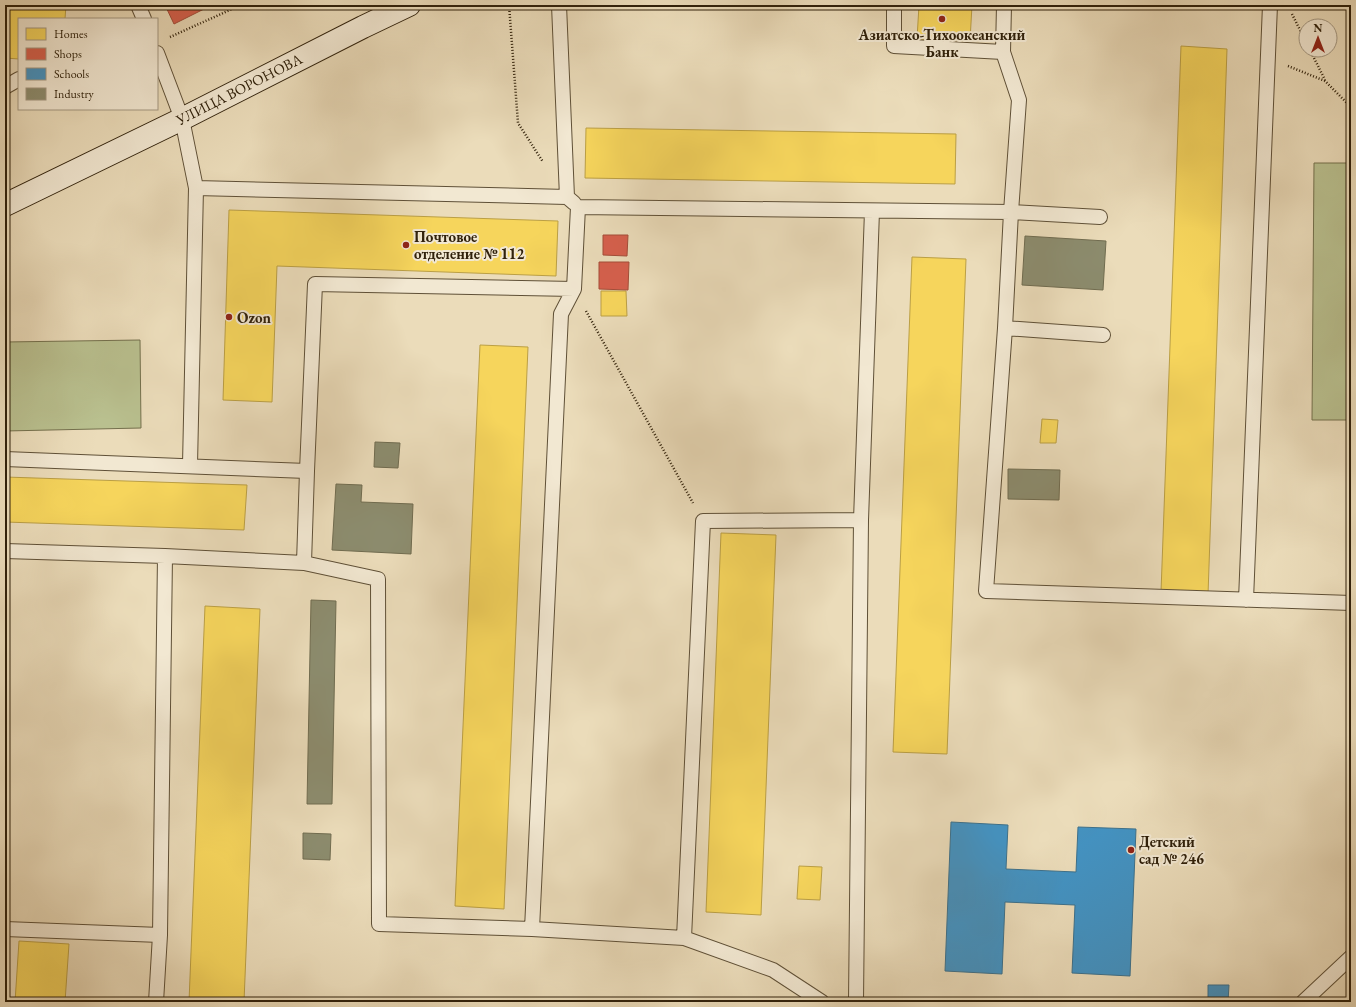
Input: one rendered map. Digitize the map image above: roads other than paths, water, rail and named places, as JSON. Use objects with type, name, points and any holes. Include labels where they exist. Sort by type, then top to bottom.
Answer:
[{"type":"main road","name":"УЛИЦА ВОРОНОВА","points":[[5,205],[182,119],[409,5]]},
{"type":"lane","points":[[138,5],[144,18]]},
{"type":"lane","points":[[559,5],[567,197],[578,208],[1012,212],[1100,217]]},
{"type":"lane","points":[[894,5],[894,46],[1003,52]]},
{"type":"lane","points":[[1004,5],[1003,52],[1019,100],[1005,328],[986,591],[1351,603]]},
{"type":"lane","points":[[1246,600],[1270,5]]},
{"type":"lane","points":[[158,56],[182,119],[196,188],[190,465]]},
{"type":"lane","points":[[5,87],[18,80]]},
{"type":"lane","points":[[196,188],[567,197]]},
{"type":"lane","points":[[532,930],[561,314],[574,289],[578,208]]},
{"type":"lane","points":[[856,1002],[861,520],[872,211]]},
{"type":"lane","points":[[304,563],[315,284],[574,289]]},
{"type":"lane","points":[[1005,328],[1103,335]]},
{"type":"lane","points":[[5,459],[190,465],[307,471]]},
{"type":"lane","points":[[684,938],[703,521],[861,520]]},
{"type":"lane","points":[[5,551],[165,556],[304,563],[378,579],[379,924],[684,938],[773,970],[822,1002]]},
{"type":"lane","points":[[156,1002],[160,935],[165,556]]},
{"type":"lane","points":[[5,929],[160,935]]},
{"type":"lane","points":[[1303,1002],[1351,957]]},
{"type":"place","name":"Азиатско-Тихоокеанский Банк","points":[[942,19]]},
{"type":"place","name":"Почтовое отделение № 112","points":[[406,245]]},
{"type":"place","name":"Ozon","points":[[229,317]]},
{"type":"place","name":"Детский сад № 246","points":[[1131,850]]}]
